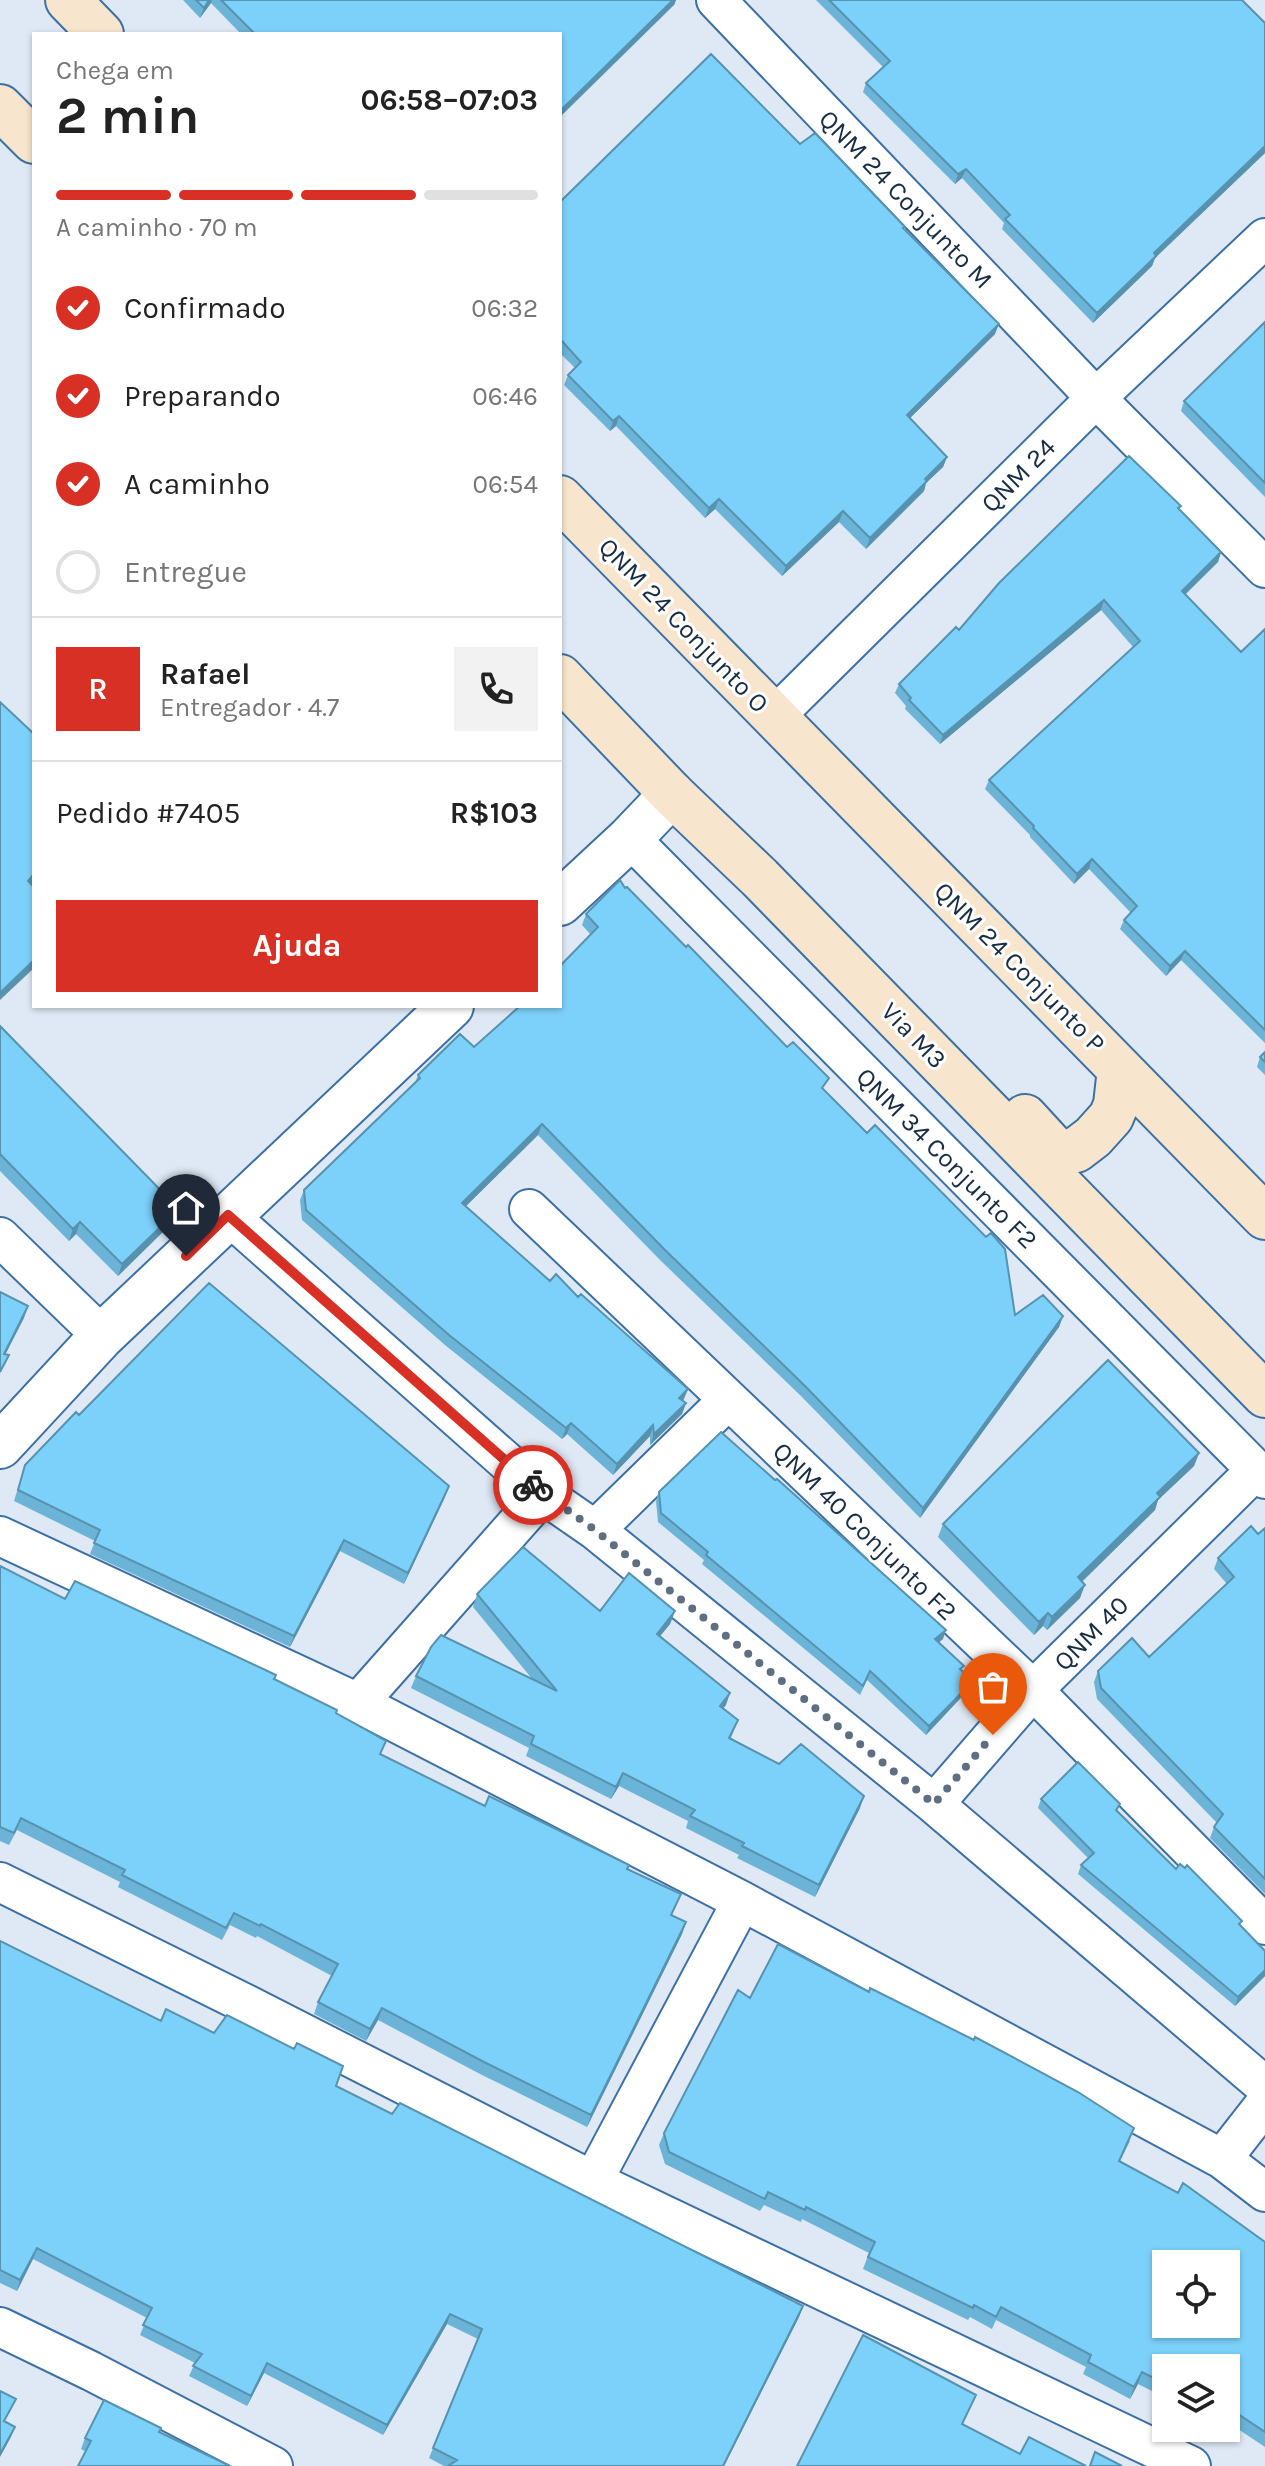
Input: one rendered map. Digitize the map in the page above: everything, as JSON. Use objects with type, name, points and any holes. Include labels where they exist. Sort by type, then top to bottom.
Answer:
[{"type":"main road","points":[[68,0],[99,32]]},
{"type":"main road","points":[[0,107],[32,139]]},
{"type":"main road","name":"QNM 24 Conjunto O","points":[[562,500],[774,717]]},
{"type":"main road","points":[[562,536],[665,604]]},
{"type":"main road","name":"Via M3","points":[[562,679],[1265,1395]]},
{"type":"main road","name":"QNM 24 Conjunto P","points":[[774,717],[1265,1217]]},
{"type":"main road","points":[[760,878],[904,984],[1058,1153],[1076,1150],[1111,1117],[1116,1105],[1120,1069]]},
{"type":"street","name":"QNM 24 Conjunto M","points":[[716,0],[1096,398],[1265,568]]},
{"type":"street","name":"QNM 24","points":[[774,717],[1096,398],[1265,238]]},
{"type":"street","points":[[562,901],[672,794]]},
{"type":"street","name":"QNM 34 Conjunto F2","points":[[630,838],[1260,1474]]},
{"type":"street","points":[[0,1446],[102,1336],[449,1008]]},
{"type":"street","name":"QNM 40 Conjunto F2","points":[[529,1209],[1033,1690],[1265,1925]]},
{"type":"street","points":[[228,1215],[543,1494],[595,1530],[934,1804],[1265,2086]]},
{"type":"street","points":[[0,1237],[102,1336]]},
{"type":"street","points":[[595,1530],[728,1400]]},
{"type":"street","name":"QNM 40","points":[[934,1804],[1033,1690],[1260,1474]]},
{"type":"street","points":[[358,1703],[543,1494]]},
{"type":"street","points":[[0,1536],[358,1703],[742,1901],[1222,2159],[1265,2192]]},
{"type":"street","points":[[0,1882],[593,2181],[1191,2466]]},
{"type":"street","points":[[593,2181],[742,1901]]},
{"type":"street","points":[[1222,2159],[1265,2104]]},
{"type":"street","points":[[0,2327],[273,2466]]},
{"type":"building","points":[[196,0],[209,0],[204,8]]},
{"type":"building","points":[[221,0],[673,0],[562,109],[562,32],[253,32]]},
{"type":"building","points":[[829,0],[1242,0],[1265,23],[1265,146],[1097,313],[1005,219],[1010,215],[966,169],[958,174],[866,83],[890,61]]},
{"type":"building","points":[[711,54],[800,144],[815,133],[903,228],[999,324],[907,415],[947,457],[870,538],[843,511],[786,566],[719,499],[709,508],[619,416],[613,421],[568,375],[581,362],[562,341],[562,200]]},
{"type":"building","points":[[1265,322],[1265,483],[1184,401]]},
{"type":"building","points":[[1129,456],[1181,506],[1178,508],[1221,552],[1182,591],[1241,652],[1265,629],[1265,1030],[1185,951],[1170,966],[1124,920],[1137,906],[1092,859],[1077,874],[989,780],[1140,641],[1104,600],[943,735],[909,700],[911,698],[899,684],[956,627],[959,630],[999,583]]},
{"type":"building","points":[[0,702],[32,732],[32,876],[28,881],[32,885],[32,962],[0,993]]},
{"type":"building","points":[[620,880],[787,1047],[793,1042],[829,1078],[822,1088],[867,1133],[875,1125],[986,1237],[991,1233],[1005,1249],[1015,1315],[1043,1295],[1063,1316],[923,1508],[542,1124],[462,1203],[550,1281],[556,1274],[578,1297],[581,1294],[688,1389],[679,1398],[686,1403],[654,1434],[653,1425],[617,1464],[571,1423],[566,1428],[449,1335],[306,1210],[304,1190],[420,1078],[418,1075],[460,1034],[474,1047],[518,1008],[562,1008],[562,964],[598,927],[586,914]]},
{"type":"building","points":[[0,1026],[179,1209],[122,1264],[80,1222],[73,1229],[0,1154]]},
{"type":"building","points":[[209,1283],[449,1486],[408,1573],[344,1540],[294,1636],[94,1543],[100,1530],[18,1490],[25,1465],[76,1412],[79,1415]]},
{"type":"building","points":[[0,1292],[28,1306],[4,1354],[9,1355],[0,1372]]},
{"type":"building","points":[[1108,1360],[1199,1453],[1157,1493],[1160,1497],[1078,1577],[1085,1585],[1052,1617],[1048,1613],[1039,1622],[943,1524]]},
{"type":"building","points":[[721,1432],[946,1630],[935,1639],[964,1666],[960,1669],[973,1681],[929,1726],[870,1671],[863,1686],[706,1555],[708,1552],[661,1513],[659,1492]]},
{"type":"building","points":[[1251,1526],[1258,1534],[1265,1528],[1265,1879],[1214,1827],[1223,1814],[1101,1688],[1098,1671],[1132,1638],[1149,1657],[1234,1577],[1218,1558]]},
{"type":"building","points":[[523,1547],[600,1611],[629,1573],[675,1611],[657,1634],[730,1693],[720,1706],[738,1720],[729,1738],[779,1764],[801,1744],[864,1796],[819,1885],[690,1816],[695,1810],[623,1773],[616,1787],[531,1744],[534,1736],[416,1676],[441,1635],[557,1691],[477,1594]]},
{"type":"building","points":[[0,1566],[65,1599],[75,1581],[276,1675],[274,1679],[337,1710],[336,1713],[386,1741],[380,1754],[485,1806],[489,1796],[681,1894],[671,1915],[686,1922],[591,2115],[382,2008],[370,2029],[318,2002],[338,1964],[261,1924],[234,1913],[226,1928],[122,1875],[125,1870],[21,1818],[14,1833],[0,1827]]},
{"type":"building","points":[[1078,1762],[1120,1804],[1116,1810],[1176,1869],[1180,1864],[1185,1868],[1187,1865],[1242,1921],[1239,1924],[1265,1951],[1265,1970],[1238,1997],[1081,1865],[1094,1853],[1041,1799]]},
{"type":"building","points":[[0,1941],[161,2021],[166,2009],[214,2033],[227,2015],[294,2049],[297,2043],[343,2066],[336,2086],[392,2114],[400,2103],[803,2306],[723,2466],[448,2466],[457,2460],[433,2448],[482,2329],[450,2314],[387,2425],[267,2363],[251,2396],[193,2366],[202,2354],[143,2325],[152,2308],[37,2248],[20,2280],[0,2270]]},
{"type":"building","points":[[778,1944],[869,1992],[870,1988],[974,2040],[975,2037],[1078,2092],[1134,2128],[1119,2161],[1178,2193],[1183,2183],[1265,2242],[1265,2432],[1240,2415],[1240,2354],[1152,2354],[1152,2377],[1142,2372],[1134,2387],[1088,2362],[1091,2355],[1001,2307],[996,2317],[868,2257],[875,2242],[806,2207],[805,2210],[768,2192],[765,2199],[669,2152],[664,2133],[738,1990],[750,1998]]},
{"type":"building","points":[[863,2335],[976,2395],[962,2424],[1020,2454],[1029,2437],[1086,2466],[797,2466]]},
{"type":"building","points":[[0,2391],[16,2399],[4,2421],[15,2427],[0,2454]]},
{"type":"building","points":[[104,2400],[161,2428],[159,2432],[230,2466],[78,2466],[91,2441],[85,2438]]},
{"type":"building","points":[[1095,2452],[1122,2466],[1090,2466]]},
{"type":"way so far","points":[[533,1485],[595,1530],[934,1804],[993,1735]]},
{"type":"route","points":[[186,1256],[228,1215],[533,1485]]}]
